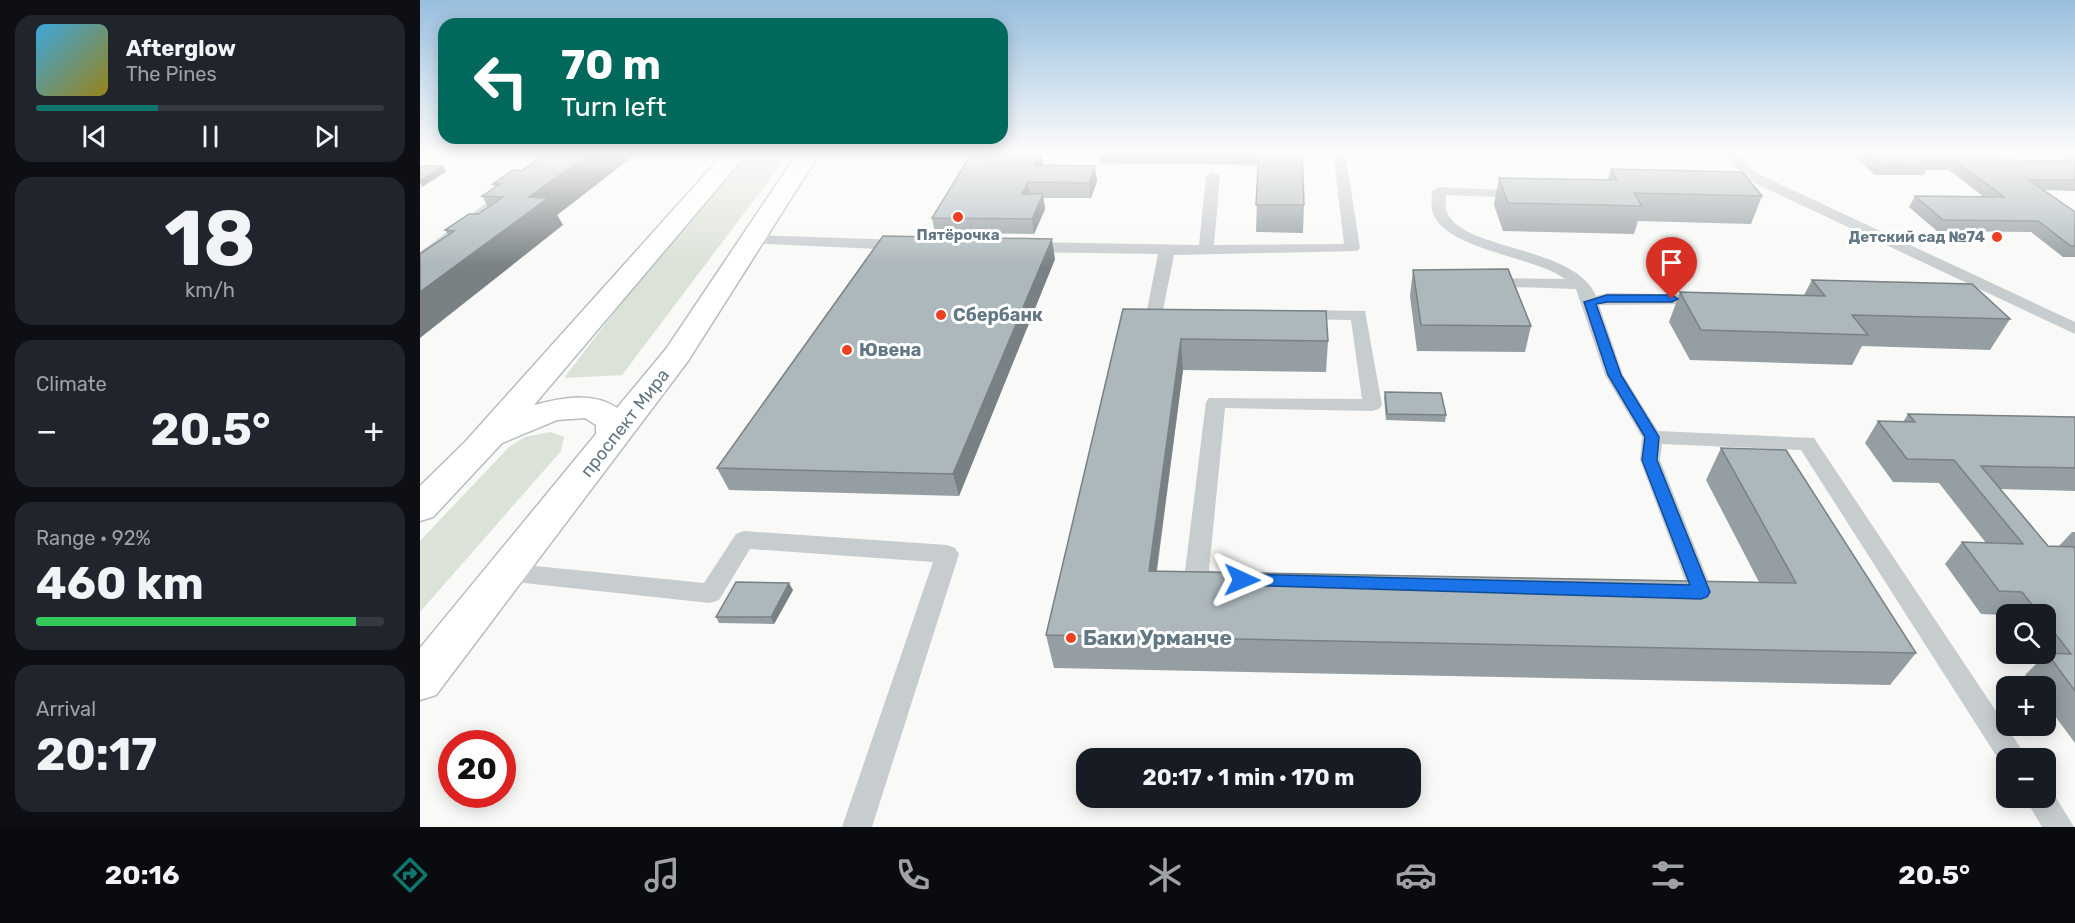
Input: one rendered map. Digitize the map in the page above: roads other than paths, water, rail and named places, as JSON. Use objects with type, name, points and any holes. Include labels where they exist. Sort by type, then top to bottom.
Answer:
[{"type":"main road","points":[[420,508],[477,450],[704,190]]},
{"type":"main road","name":"проспект Мира","points":[[420,681],[677,355],[785,190]]},
{"type":"main road","points":[[477,450],[496,434],[522,420],[550,411],[576,408],[597,411],[610,419],[614,432],[606,447]]},
{"type":"lane","points":[[420,259],[511,190]]},
{"type":"lane","points":[[1206,250],[1212,190]]},
{"type":"lane","points":[[1011,247],[1167,250],[1352,248],[1344,190]]},
{"type":"lane","points":[[1780,190],[2075,329]]},
{"type":"lane","points":[[1532,194],[1439,191],[1436,201],[1444,217],[1456,232],[1562,270],[1582,284],[1614,375],[1652,437],[1650,460],[1701,592],[1667,591]]},
{"type":"lane","points":[[752,240],[915,245]]},
{"type":"lane","points":[[1167,250],[1154,315],[1188,315]]},
{"type":"lane","points":[[1489,283],[1582,284]]},
{"type":"lane","points":[[1590,302],[1607,298],[1722,299]]},
{"type":"lane","points":[[1232,580],[1196,579],[1216,402],[1372,405],[1359,315],[1279,315]]},
{"type":"lane","points":[[1652,437],[1807,443],[2007,748]]},
{"type":"lane","points":[[506,573],[710,593],[744,540],[946,554],[857,827]]},
{"type":"lane","points":[[2047,808],[2059,827]]},
{"type":"place","name":"Пятёрочка","points":[[958,217]]},
{"type":"place","name":"Детский сад №74","points":[[1997,237]]},
{"type":"place","name":"Сбербанк","points":[[941,315]]},
{"type":"place","name":"Ювена","points":[[847,350]]},
{"type":"place","name":"Баки Урманче","points":[[1071,638]]}]
